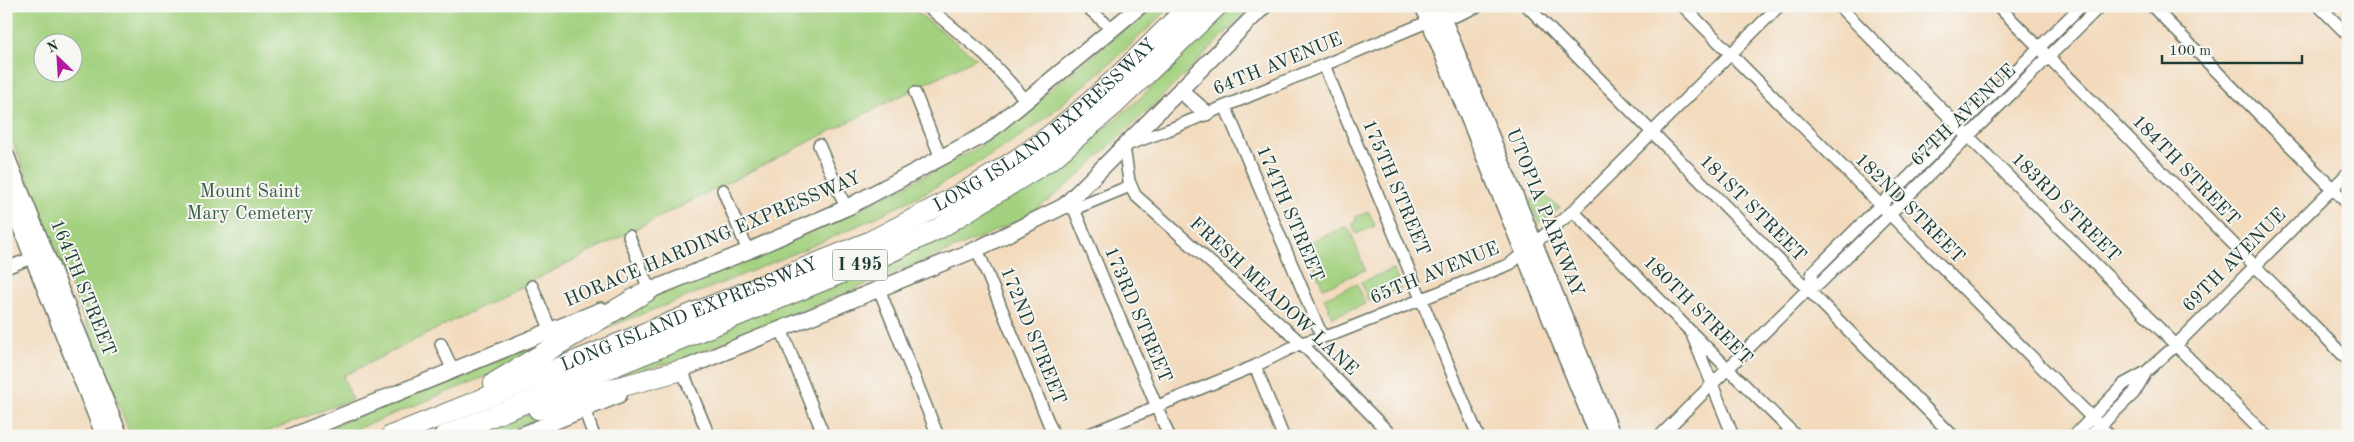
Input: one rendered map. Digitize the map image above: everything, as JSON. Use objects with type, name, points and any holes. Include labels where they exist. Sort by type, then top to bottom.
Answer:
[{"type":"highway","name":"LONG ISLAND EXPRESSWAY","points":[[391,436],[869,242],[927,212],[982,181],[1040,142],[1095,96],[1189,6]]},
{"type":"highway","name":"LONG ISLAND EXPRESSWAY","points":[[447,435],[878,258],[940,228],[1053,158],[1113,106],[1217,6]]},
{"type":"highway","points":[[439,416],[649,290]]},
{"type":"highway","points":[[447,435],[682,370]]},
{"type":"main road","name":"HORACE HARDING EXPRESSWAY","points":[[292,436],[748,251],[846,208],[986,134],[1140,6]]},
{"type":"main road","points":[[519,436],[977,249],[1069,208],[1124,146],[1264,6]]},
{"type":"main road","name":"UTOPIA PARKWAY","points":[[1423,6],[1613,436]]},
{"type":"main road","name":"UTOPIA PARKWAY","points":[[1444,9],[1598,436]]},
{"type":"main road","points":[[1180,90],[1206,113]]},
{"type":"main road","name":"164TH STREET","points":[[6,155],[39,255],[104,436]]},
{"type":"main road","name":"164TH STREET","points":[[6,191],[39,255],[120,436]]},
{"type":"street","points":[[927,6],[982,52],[1026,100]]},
{"type":"street","points":[[1086,6],[1113,30]]},
{"type":"street","name":"64TH AVENUE","points":[[1124,146],[1429,21],[1444,9],[1455,16],[1479,6]]},
{"type":"street","name":"181ST STREET","points":[[1527,6],[1953,436]]},
{"type":"street","name":"182ND STREET","points":[[1683,6],[2110,436]]},
{"type":"street","name":"65TH AVENUE","points":[[1085,436],[1255,366],[1302,343],[1336,333],[1510,264],[1573,211],[1779,6]]},
{"type":"street","name":"183RD STREET","points":[[1839,6],[2266,436]]},
{"type":"street","name":"184TH STREET","points":[[1998,6],[2348,360]]},
{"type":"street","name":"67TH AVENUE","points":[[1808,290],[1813,272],[2081,6]]},
{"type":"street","name":"67TH AVENUE","points":[[1660,436],[1808,290],[1820,283],[2100,6]]},
{"type":"street","points":[[2152,6],[2348,204]]},
{"type":"street","points":[[2319,6],[2348,35]]},
{"type":"street","name":"175TH STREET","points":[[1324,65],[1478,436]]},
{"type":"street","points":[[915,93],[941,158]]},
{"type":"street","name":"174TH STREET","points":[[1225,106],[1322,336]]},
{"type":"street","points":[[819,145],[846,208]]},
{"type":"street","points":[[1069,208],[1130,186],[1124,146]]},
{"type":"street","name":"69TH AVENUE","points":[[2074,436],[2124,384],[2146,372],[2176,345],[2348,174]]},
{"type":"street","name":"FRESH MEADOW LANE","points":[[1130,186],[1136,195],[1302,343],[1392,436]]},
{"type":"street","points":[[723,190],[748,251]]},
{"type":"street","name":"173RD STREET","points":[[1069,208],[1169,436]]},
{"type":"street","name":"180TH STREET","points":[[1573,211],[1796,436]]},
{"type":"street","points":[[629,236],[649,290]]},
{"type":"street","name":"172ND STREET","points":[[977,249],[1054,436]]},
{"type":"street","points":[[6,268],[39,255]]},
{"type":"street","points":[[532,286],[551,331]]},
{"type":"street","points":[[879,289],[938,436]]},
{"type":"street","points":[[781,329],[824,436]]},
{"type":"street","points":[[1692,333],[1733,436]]},
{"type":"street","points":[[442,344],[453,371]]},
{"type":"street","points":[[1255,366],[1283,436]]},
{"type":"street","points":[[682,370],[709,436]]},
{"type":"street","name":"69TH AVENUE","points":[[2090,436],[2134,393],[2146,372]]},
{"type":"street","points":[[584,409],[594,436]]},
{"type":"green space","name":"Mount Saint Mary Cemetery","points":[[6,6],[909,6],[976,58],[343,376],[352,399],[256,436],[131,436],[6,125]]},
{"type":"green space","points":[[1153,6],[1171,6],[1122,53],[1046,118],[985,158],[875,218],[817,244],[584,337],[658,294],[834,223],[981,146]]},
{"type":"green space","points":[[1234,6],[1252,6],[1171,88],[1077,177],[1049,200],[1019,220],[970,242],[680,360],[618,376],[611,374],[1038,177],[1102,131],[1138,100]]},
{"type":"green space","points":[[1545,196],[1560,208],[1539,224],[1529,201]]},
{"type":"green space","points":[[1369,212],[1375,226],[1356,234],[1352,223],[1357,221],[1355,217]]},
{"type":"green space","points":[[1345,227],[1350,230],[1365,270],[1323,288],[1307,249],[1310,242]]},
{"type":"green space","points":[[1393,269],[1401,288],[1368,301],[1361,282]]},
{"type":"green space","points":[[1357,284],[1365,304],[1332,317],[1324,298]]},
{"type":"green space","points":[[577,327],[509,367],[339,436],[308,436]]},
{"type":"green space","points":[[545,411],[548,415],[494,436],[462,436],[526,415]]}]
